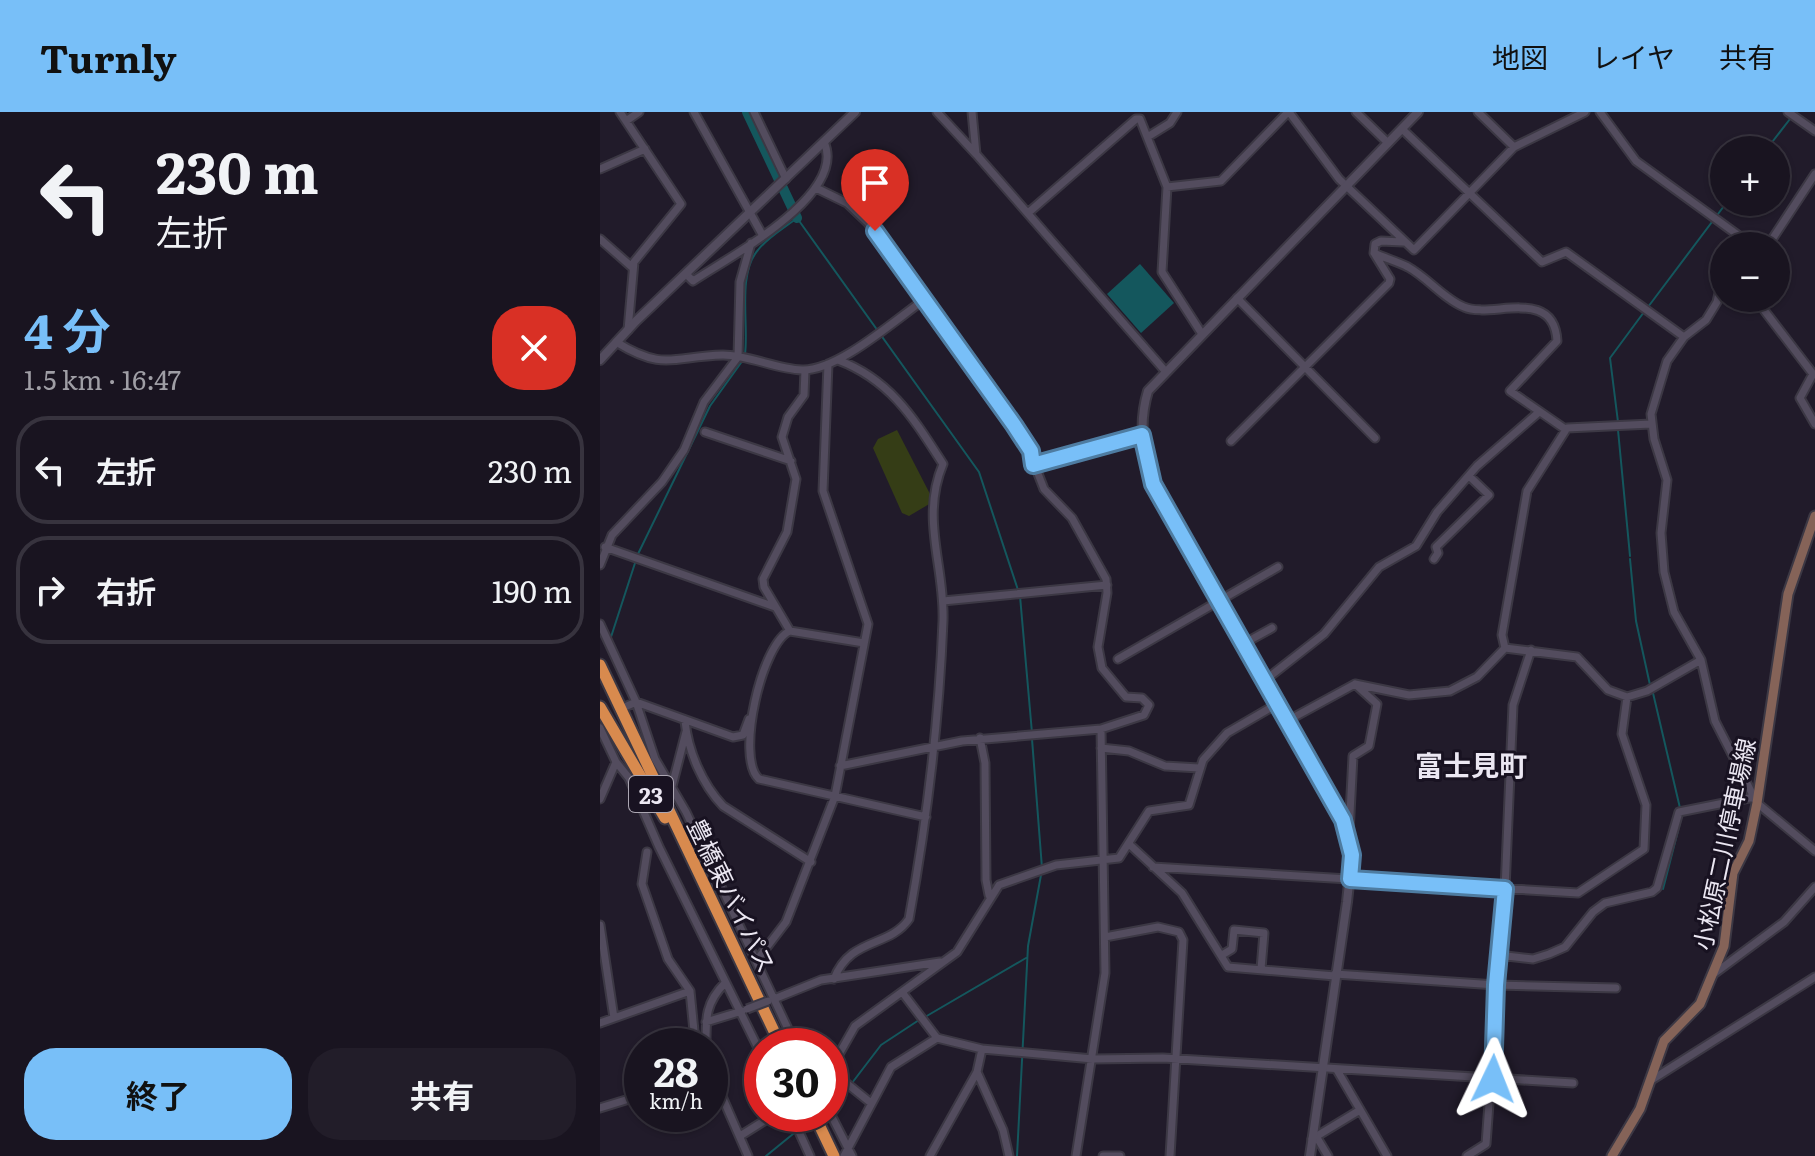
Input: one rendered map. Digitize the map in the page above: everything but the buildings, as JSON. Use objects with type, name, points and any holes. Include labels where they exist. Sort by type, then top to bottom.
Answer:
[{"type":"highway","name":"23","points":[[600,657],[603,676]]},
{"type":"highway","name":"豊橋東バイパス","points":[[600,665],[772,1028]]},
{"type":"highway","name":"23","points":[[601,715],[702,880]]},
{"type":"highway","points":[[823,1132],[834,1156]]},
{"type":"main road","name":"小松原二川停車場線","points":[[1612,1156],[1640,1109],[1664,1041],[1700,1004],[1724,946],[1733,873],[1749,841],[1788,594],[1815,516]]},
{"type":"street","points":[[620,112],[681,204],[633,268],[628,330]]},
{"type":"street","points":[[626,121],[639,112]]},
{"type":"street","points":[[754,112],[782,183]]},
{"type":"street","points":[[937,112],[1166,372]]},
{"type":"street","points":[[972,112],[976,154]]},
{"type":"street","points":[[1149,136],[1170,123],[1177,112]]},
{"type":"street","points":[[1167,187],[1221,181],[1288,112],[1346,186],[1403,242],[1418,249],[1514,147],[1585,112]]},
{"type":"street","points":[[1356,112],[1388,143]]},
{"type":"street","points":[[1349,835],[1153,484],[1142,435],[1148,391],[1418,112]]},
{"type":"street","points":[[1478,112],[1514,147]]},
{"type":"street","points":[[1600,112],[1636,161],[1734,232]]},
{"type":"street","points":[[1788,112],[1815,131]]},
{"type":"street","points":[[600,360],[851,113]]},
{"type":"street","points":[[697,114],[763,236]]},
{"type":"street","points":[[1028,213],[1136,119],[1149,136],[1167,187],[1162,272],[1202,334]]},
{"type":"street","points":[[1402,129],[1542,262],[1566,252],[1684,337]]},
{"type":"street","points":[[686,274],[693,281],[763,236],[799,207],[816,188],[828,162],[824,142]]},
{"type":"street","points":[[600,169],[645,149]]},
{"type":"street","points":[[1777,232],[1815,174]]},
{"type":"street","points":[[816,188],[860,213],[1026,443],[1044,489],[1072,518],[1107,585],[1098,630],[1102,668],[1126,697],[1142,698],[1149,705],[1144,715],[1101,729],[980,738],[840,766]]},
{"type":"street","points":[[1374,249],[1386,225]]},
{"type":"street","points":[[1374,249],[1381,241],[1403,242]]},
{"type":"street","points":[[601,242],[633,268]]},
{"type":"street","points":[[600,565],[605,547],[684,450],[704,402],[742,358],[740,282],[751,243]]},
{"type":"street","points":[[1231,441],[1389,283],[1390,279],[1374,249]]},
{"type":"street","points":[[1374,249],[1408,267],[1461,306],[1473,310],[1521,306],[1535,310],[1550,322],[1557,332],[1557,341],[1510,391],[1565,429],[1651,424]]},
{"type":"street","points":[[1237,298],[1375,438]]},
{"type":"street","points":[[616,342],[642,358],[667,362],[724,355],[805,370],[838,360],[925,299]]},
{"type":"street","points":[[1711,312],[1706,320],[1684,337],[1667,361],[1651,424],[1667,480],[1661,533],[1667,587],[1674,612],[1701,660],[1715,721],[1756,800],[1815,851]]},
{"type":"street","points":[[1766,312],[1813,374],[1800,398],[1815,424]]},
{"type":"street","points":[[834,979],[844,957],[895,931],[909,919],[936,747],[943,601],[931,521],[943,464],[900,399],[838,360]]},
{"type":"street","points":[[757,960],[786,922],[835,796],[864,643],[866,614],[823,491],[828,364]]},
{"type":"street","points":[[790,631],[763,579],[787,532],[795,487],[791,461],[783,445],[783,430],[804,395],[805,370]]},
{"type":"street","points":[[1264,681],[1290,664],[1298,652],[1324,634],[1379,567],[1416,546],[1437,512],[1469,476],[1539,412]]},
{"type":"street","points":[[1505,648],[1502,635],[1516,569],[1525,499],[1545,458],[1565,429]]},
{"type":"street","points":[[705,432],[791,461]]},
{"type":"street","points":[[1033,465],[1142,435]]},
{"type":"street","points":[[1434,559],[1438,553],[1436,547],[1470,518],[1489,495],[1469,476]]},
{"type":"street","points":[[605,547],[775,607]]},
{"type":"street","points":[[1118,659],[1278,567]]},
{"type":"street","points":[[943,601],[1107,585]]},
{"type":"street","points":[[600,624],[636,702],[655,759],[672,786],[787,1028]]},
{"type":"street","points":[[1243,644],[1272,628]]},
{"type":"street","points":[[864,643],[790,631],[781,635],[774,646],[753,714],[748,756],[754,775],[759,779],[926,817]]},
{"type":"street","points":[[1505,648],[1577,657],[1608,690],[1627,697],[1647,691],[1701,660]]},
{"type":"street","points":[[1287,721],[1355,684],[1409,695],[1436,695],[1477,677],[1505,648]]},
{"type":"street","points":[[1467,1156],[1486,1144],[1505,889],[1513,705],[1531,650]]},
{"type":"street","points":[[1310,1156],[1350,879],[1353,756],[1369,746],[1377,704],[1360,693],[1355,684]]},
{"type":"street","points":[[1153,867],[1578,893],[1644,849],[1646,805],[1622,734],[1627,697]]},
{"type":"street","points":[[627,706],[636,702],[686,726],[739,738],[753,714]]},
{"type":"street","points":[[871,1103],[830,1070],[855,1026],[960,947],[989,896],[1005,881],[1042,869],[1103,863],[1119,858],[1149,811],[1189,805],[1199,768],[1227,733],[1277,704]]},
{"type":"street","points":[[672,786],[686,726]]},
{"type":"street","points":[[686,726],[699,770],[712,794],[723,806],[811,862]]},
{"type":"street","points":[[600,728],[616,762],[629,778],[725,983],[744,1010],[751,1028]]},
{"type":"street","points":[[1076,1156],[1105,973],[1101,729]]},
{"type":"street","points":[[980,738],[985,763],[986,880],[989,896]]},
{"type":"street","points":[[1101,748],[1129,751],[1165,766],[1199,768]]},
{"type":"street","points":[[600,799],[616,762]]},
{"type":"street","points":[[1498,955],[1533,959],[1565,947],[1593,912],[1605,903],[1652,892],[1657,888],[1679,812],[1756,800]]},
{"type":"street","points":[[1129,844],[1182,893],[1228,967],[1496,985],[1616,988]]},
{"type":"street","points":[[647,852],[642,884],[668,959],[690,991],[694,1028]]},
{"type":"street","points":[[1715,973],[1784,922],[1815,887]]},
{"type":"street","points":[[600,925],[614,1018]]},
{"type":"street","points":[[1105,937],[1158,927],[1179,932],[1184,950],[1170,1156]]},
{"type":"street","points":[[1222,955],[1232,949],[1234,930],[1264,933],[1261,969]]},
{"type":"street","points":[[706,1022],[834,979],[944,962]]},
{"type":"street","points":[[1653,1079],[1815,977]]},
{"type":"street","points":[[706,1028],[712,996],[725,983]]},
{"type":"street","points":[[600,1023],[690,991]]},
{"type":"street","points":[[902,992],[937,1038],[982,1049],[1093,1059],[1177,1060],[1573,1083]]},
{"type":"street","points":[[848,1153],[871,1103],[898,1060],[937,1038]]},
{"type":"street","points":[[930,1156],[977,1072],[982,1049]]},
{"type":"street","points":[[1337,1070],[1387,1156]]},
{"type":"street","points":[[977,1072],[1003,1130],[1009,1156]]},
{"type":"street","points":[[600,1108],[624,1101]]},
{"type":"street","points":[[728,1109],[748,1156]]},
{"type":"street","points":[[1314,1137],[1360,1110]]},
{"type":"street","points":[[740,1136],[746,1132]]},
{"type":"street","points":[[799,1132],[810,1156]]},
{"type":"street","points":[[839,1132],[848,1153]]},
{"type":"street","points":[[1314,1137],[1328,1156]]},
{"type":"street","points":[[1103,1156],[1120,1156]]},
{"type":"shaded area","points":[[1140,264],[1174,303],[1141,333],[1107,294]]},
{"type":"shaded area","points":[[897,430],[930,494],[931,503],[909,516],[902,513],[873,448],[878,439]]},
{"type":"waterway","points":[[747,112],[797,218]]},
{"type":"waterway","points":[[1777,136],[1790,119]]},
{"type":"waterway","points":[[1648,307],[1716,216]]},
{"type":"waterway","points":[[745,354],[746,286],[752,260],[766,241],[797,218],[979,472],[1018,590]]},
{"type":"waterway","points":[[1618,422],[1610,358],[1644,312]]},
{"type":"waterway","points":[[638,554],[710,406],[743,360]]},
{"type":"waterway","points":[[1618,430],[1630,556]]},
{"type":"waterway","points":[[1630,559],[1636,621],[1650,685]]},
{"type":"waterway","points":[[611,637],[636,560]]},
{"type":"waterway","points":[[1020,596],[1032,733]]},
{"type":"waterway","points":[[1653,693],[1680,808]]},
{"type":"waterway","points":[[1032,739],[1042,868]]},
{"type":"waterway","points":[[1663,889],[1682,815]]},
{"type":"waterway","points":[[1017,1156],[1028,946],[1041,875]]},
{"type":"waterway","points":[[925,1017],[1026,958]]},
{"type":"waterway","points":[[852,1083],[881,1045],[919,1020]]},
{"type":"waterway","points":[[766,1156],[793,1134]]},
{"type":"district","name":"富士見町","points":[[1471,764]]},
{"type":"route","points":[[875,231],[1014,425],[1031,451],[1033,465],[1068,458],[1112,445],[1130,436],[1142,435],[1153,484],[1343,820],[1352,855],[1350,879],[1505,889],[1496,985],[1493,1079]]}]
